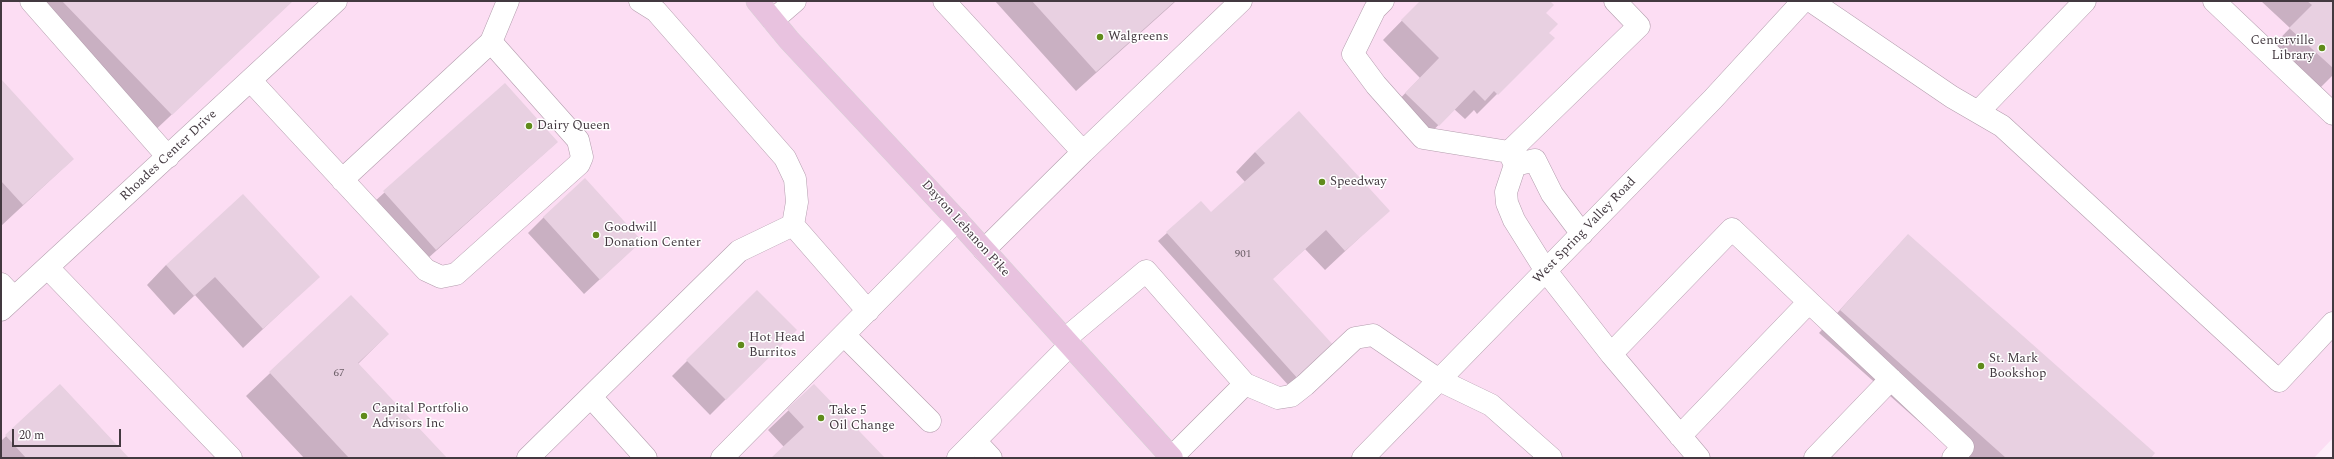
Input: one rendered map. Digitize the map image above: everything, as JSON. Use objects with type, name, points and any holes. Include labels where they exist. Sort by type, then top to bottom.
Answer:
[{"type":"main road","name":"Dayton Lebanon Pike","points":[[757,1],[1172,458]]},
{"type":"street","points":[[31,1],[168,158]]},
{"type":"street","name":"Rhoades Center Drive","points":[[5,297],[48,268],[251,81],[334,1]]},
{"type":"street","points":[[342,180],[491,42],[508,1]]},
{"type":"street","points":[[640,1],[656,11],[785,158],[794,179],[797,202],[793,226]]},
{"type":"street","points":[[773,20],[795,1]]},
{"type":"street","points":[[944,1],[1083,152]]},
{"type":"street","points":[[984,250],[1083,152],[1241,1]]},
{"type":"street","points":[[1383,1],[1375,9],[1353,54],[1376,85],[1423,138],[1512,159],[1535,160],[1552,194],[1582,234]]},
{"type":"street","points":[[1615,1],[1639,26],[1512,159],[1506,192],[1507,203],[1514,220],[1546,271],[1611,354],[1699,458]]},
{"type":"street","name":"West Spring Valley Road","points":[[1372,455],[1439,380],[1713,99],[1803,1]]},
{"type":"street","points":[[1811,1],[1952,97],[2002,126],[2279,381],[2333,323]]},
{"type":"street","points":[[1978,112],[2085,1]]},
{"type":"street","points":[[2214,1],[2333,114]]},
{"type":"street","points":[[251,81],[426,270],[441,277],[456,274],[579,164],[582,157],[578,140],[491,42]]},
{"type":"street","points":[[722,458],[957,220]]},
{"type":"street","points":[[793,226],[868,311]]},
{"type":"street","points":[[528,458],[591,398],[739,251],[793,226]]},
{"type":"street","points":[[1611,354],[1732,229],[1891,379],[1963,454]]},
{"type":"street","points":[[48,268],[231,458]]},
{"type":"street","points":[[958,458],[1068,342],[1146,271],[1244,384],[1278,398],[1291,396],[1305,385],[1355,338],[1373,335],[1439,380],[1491,405],[1549,458]]},
{"type":"street","points":[[1680,436],[1809,302]]},
{"type":"street","points":[[844,335],[930,421]]},
{"type":"street","points":[[1815,458],[1891,379]]},
{"type":"street","points":[[1172,458],[1244,384]]},
{"type":"street","points":[[591,398],[646,458]]},
{"type":"street","points":[[975,441],[991,458]]},
{"type":"shaded area","points":[[1,1],[2333,1],[2333,438],[2314,458],[1,458]]},
{"type":"building","points":[[62,1],[293,1],[172,115]]},
{"type":"building","name":"Walgreens","points":[[1032,1],[1175,1],[1096,72]]},
{"type":"building","points":[[1420,1],[1550,1],[1554,5],[1546,13],[1558,24],[1549,33],[1555,38],[1498,95],[1494,91],[1485,101],[1474,90],[1439,126],[1405,93],[1439,58],[1401,20]]},
{"type":"building","name":"Centerville Library","points":[[2307,1],[2333,1],[2333,68],[2289,28],[2312,5]]},
{"type":"building","points":[[1,79],[74,159],[23,205],[1,181]]},
{"type":"building","points":[[505,83],[558,142],[436,250],[383,191]]},
{"type":"building","name":"Speedway","points":[[1299,111],[1390,211],[1345,251],[1326,230],[1273,279],[1335,347],[1299,380],[1166,232],[1201,201],[1211,212],[1265,163],[1255,152]]},
{"type":"building","points":[[585,178],[642,241],[600,280],[543,217]]},
{"type":"building","points":[[243,194],[320,277],[263,329],[215,277],[194,296],[166,265]]},
{"type":"building","points":[[1908,234],[2155,453],[2151,458],[2006,458],[1840,310]]},
{"type":"building","name":"Hot Head Burritos","points":[[757,290],[797,330],[726,400],[686,360]]},
{"type":"building","points":[[351,295],[389,334],[358,363],[447,458],[349,458],[269,372]]},
{"type":"building","points":[[60,384],[129,458],[26,458],[5,435]]},
{"type":"building","name":"Take 5 Oil Change","points":[[814,384],[885,458],[771,458],[804,427],[787,409]]},
{"type":"place","name":"Walgreens","points":[[1100,37]]},
{"type":"place","name":"Centerville Library","points":[[2322,48]]},
{"type":"place","name":"Dairy Queen","points":[[529,126]]},
{"type":"place","name":"Speedway","points":[[1322,182]]},
{"type":"place","name":"Goodwill Donation Center","points":[[596,235]]},
{"type":"place","name":"Hot Head Burritos","points":[[741,345]]},
{"type":"place","name":"St. Mark Bookshop","points":[[1981,366]]},
{"type":"place","name":"Capital Portfolio Advisors Inc","points":[[364,416]]},
{"type":"place","name":"Take 5 Oil Change","points":[[821,418]]}]
